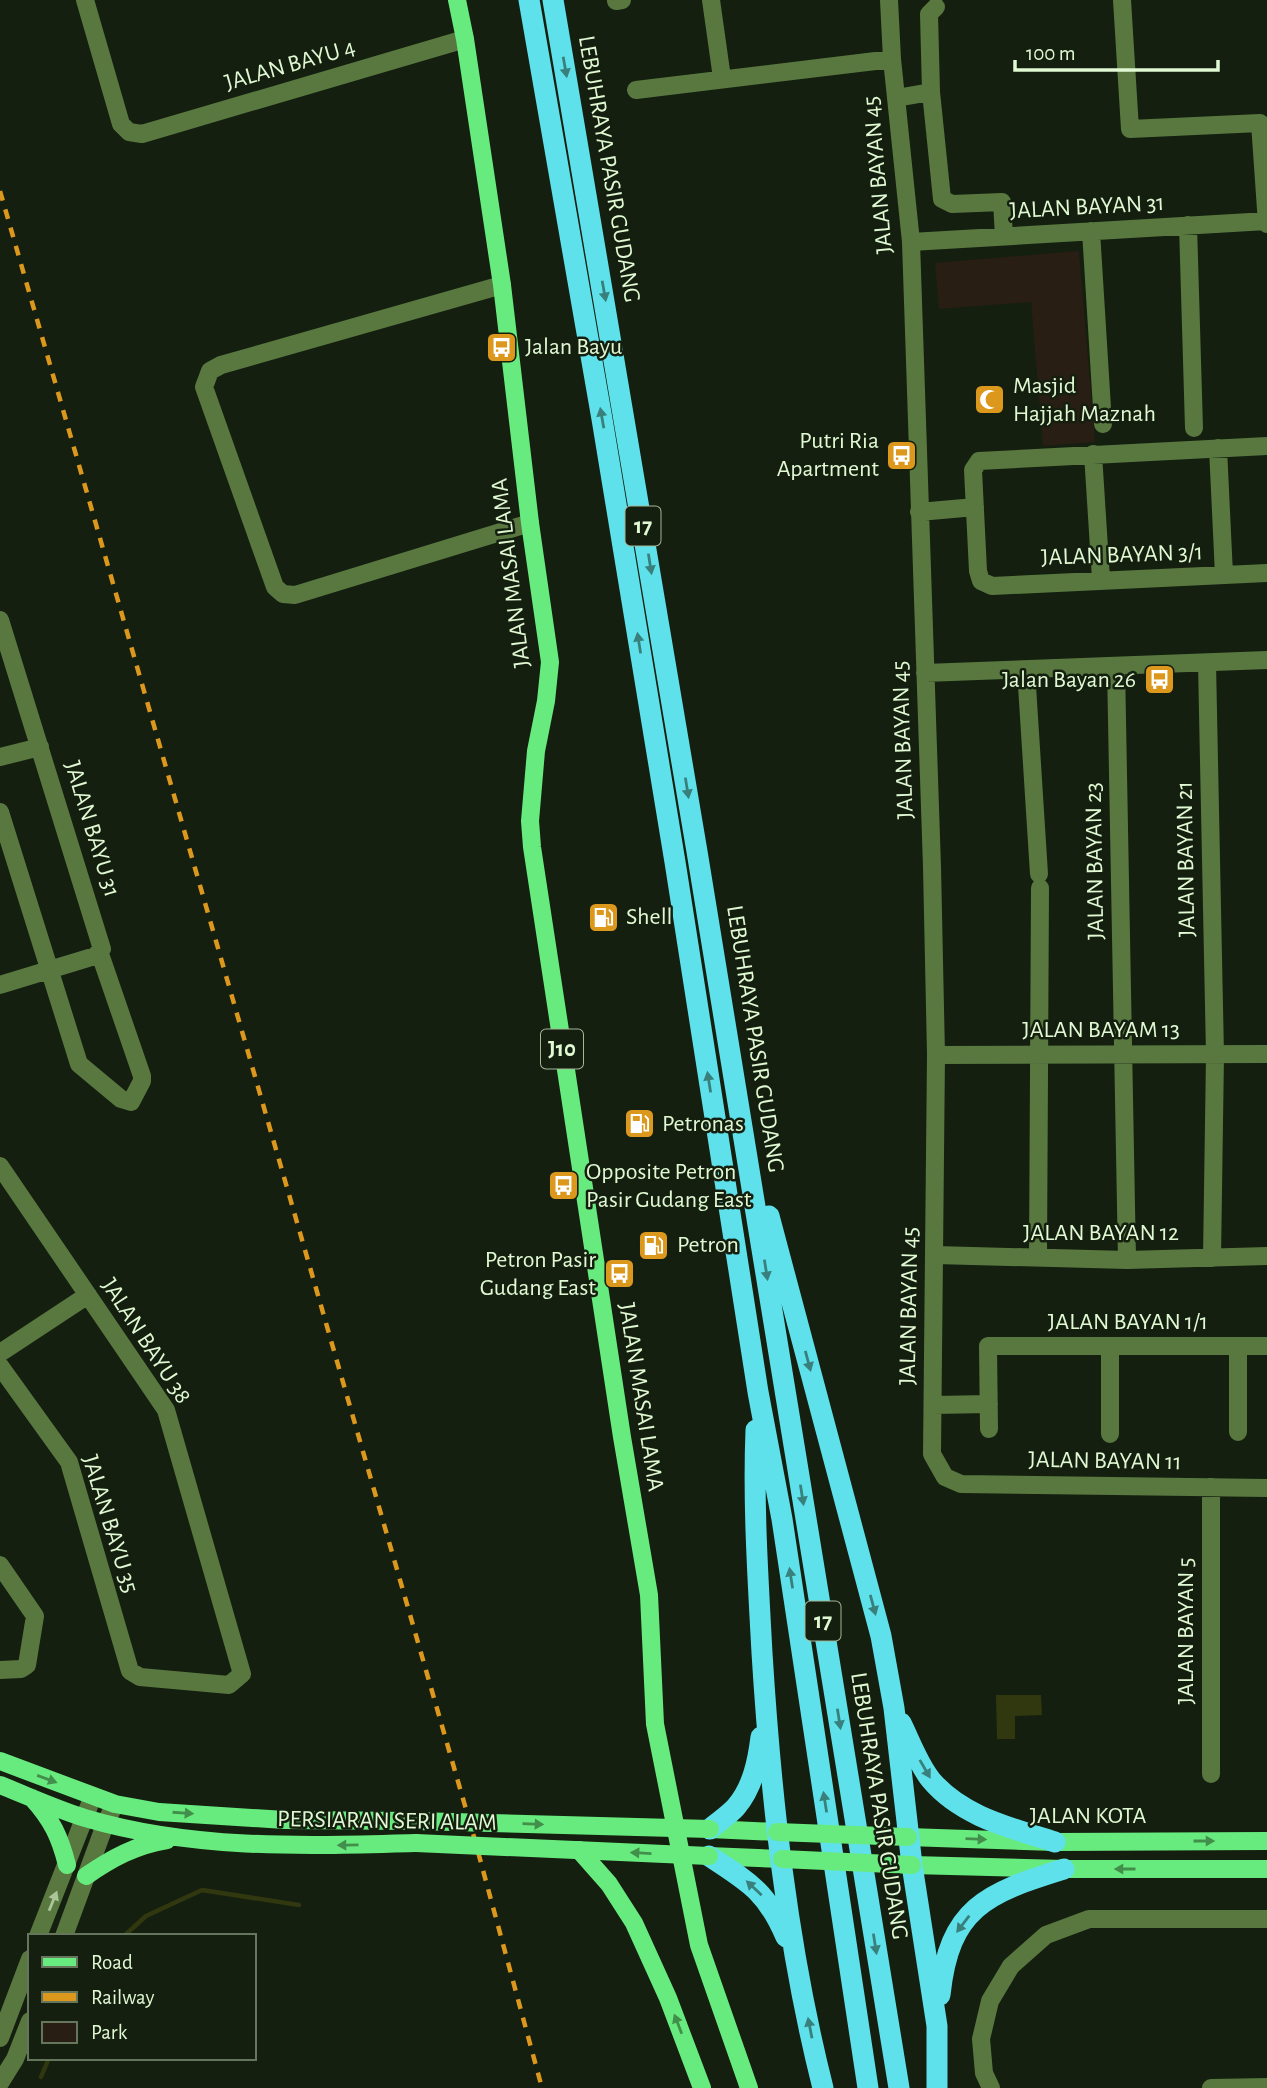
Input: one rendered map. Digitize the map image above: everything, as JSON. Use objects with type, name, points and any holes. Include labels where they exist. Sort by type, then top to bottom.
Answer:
[{"type":"highway","name":"LEBUHRAYA PASIR GUDANG","points":[[529,0],[648,697],[758,1392],[782,1519],[868,2088]]},
{"type":"highway","name":"LEBUHRAYA PASIR GUDANG","points":[[553,0],[748,1154],[899,2088]]},
{"type":"highway","points":[[748,1154],[771,1222],[881,1636],[894,1708],[908,1837],[937,2026]]},
{"type":"highway","points":[[758,1392],[754,1480],[766,1706],[777,1832],[798,1968],[823,2088]]},
{"type":"highway","points":[[710,1829],[736,1807],[748,1787],[758,1762],[766,1706]]},
{"type":"highway","points":[[894,1708],[931,1779],[950,1797],[971,1812],[1055,1842]]},
{"type":"highway","points":[[709,1856],[761,1893],[779,1920],[798,1968]]},
{"type":"highway","points":[[937,2088],[937,2026],[943,1965],[964,1920],[986,1900],[1012,1885],[1063,1869]]},
{"type":"main road","name":"JALAN MASAI LAMA","points":[[457,0],[502,285],[530,523],[550,662],[546,701],[536,751],[530,821],[532,847],[622,1437],[649,1595],[655,1724],[699,1945],[748,2088]]},
{"type":"main road","name":"PERSIARAN SERI ALAM","points":[[0,1761],[116,1804],[159,1812],[285,1821],[415,1821],[777,1832]]},
{"type":"main road","name":"PERSIARAN SERI ALAM","points":[[0,1785],[86,1818],[156,1834],[286,1846],[416,1843],[912,1865]]},
{"type":"main road","points":[[30,1796],[45,1812],[60,1838],[67,1866]]},
{"type":"main road","name":"JALAN KOTA","points":[[777,1832],[1055,1842],[1267,1841]]},
{"type":"main road","points":[[86,1876],[115,1856],[138,1846],[188,1837]]},
{"type":"main road","points":[[579,1850],[609,1884],[634,1923],[668,1998],[702,2088]]},
{"type":"main road","points":[[912,1865],[1063,1869],[1267,1869]]},
{"type":"street","name":"JALAN BAYU 4","points":[[85,0],[121,124],[129,132],[142,134],[465,39]]},
{"type":"street","points":[[711,0],[722,78]]},
{"type":"street","name":"JALAN BAYAN 45","points":[[889,0],[892,60],[911,242],[936,1055],[932,1454],[945,1477]]},
{"type":"street","points":[[1122,0],[1130,129],[1260,123],[1267,222]]},
{"type":"street","points":[[936,8],[929,15],[931,92],[942,199],[952,204],[1002,202],[1004,236]]},
{"type":"street","points":[[636,90],[892,60]]},
{"type":"street","points":[[896,98],[931,92]]},
{"type":"street","name":"JALAN BAYAN 31","points":[[911,242],[1267,222]]},
{"type":"street","points":[[1188,225],[1194,428]]},
{"type":"street","points":[[1091,231],[1103,424]]},
{"type":"street","points":[[502,285],[221,365],[210,371],[204,387],[275,587],[283,594],[295,595],[530,523]]},
{"type":"street","points":[[919,512],[975,507],[973,470],[979,461],[1267,446]]},
{"type":"street","points":[[1218,448],[1224,575]]},
{"type":"street","points":[[1093,454],[1101,579]]},
{"type":"street","name":"JALAN BAYAN 3/1","points":[[975,507],[978,571],[981,581],[992,586],[1267,573]]},
{"type":"street","name":"JALAN BAYU 31","points":[[0,620],[102,944],[100,954],[142,1076],[131,1102],[121,1099],[79,1064],[50,970]]},
{"type":"street","points":[[925,673],[1267,660]]},
{"type":"street","name":"JALAN BAYAN 21","points":[[1207,663],[1214,1055],[1212,1258]]},
{"type":"street","name":"JALAN BAYAN 23","points":[[1116,666],[1128,1260]]},
{"type":"street","points":[[1026,670],[1039,881],[1038,1258]]},
{"type":"street","points":[[0,757],[40,747]]},
{"type":"street","points":[[0,813],[50,970]]},
{"type":"street","points":[[0,985],[100,954]]},
{"type":"street","name":"JALAN BAYAM 13","points":[[936,1055],[1267,1054]]},
{"type":"street","name":"JALAN BAYU 38","points":[[0,1166],[166,1410],[242,1674],[229,1685],[140,1677],[130,1671]]},
{"type":"street","name":"JALAN BAYAN 12","points":[[935,1255],[1128,1260],[1267,1256]]},
{"type":"street","points":[[0,1353],[88,1295]]},
{"type":"street","name":"JALAN BAYAN 1/1","points":[[989,1404],[988,1346],[1267,1346]]},
{"type":"street","points":[[1110,1346],[1110,1434]]},
{"type":"street","points":[[1238,1346],[1238,1432]]},
{"type":"street","name":"JALAN BAYU 35","points":[[0,1366],[69,1462],[130,1671]]},
{"type":"street","points":[[933,1405],[989,1404],[989,1429]]},
{"type":"street","name":"JALAN BAYAN 11","points":[[945,1477],[961,1485],[1267,1488]]},
{"type":"street","name":"JALAN BAYAN 5","points":[[1210,1487],[1211,1774]]},
{"type":"street","points":[[0,1565],[34,1616],[26,1665],[21,1669],[0,1670]]},
{"type":"street","points":[[39,1934],[93,1796]]},
{"type":"street","points":[[65,1934],[106,1822],[116,1804]]},
{"type":"street","points":[[990,2087],[984,2073],[981,2039],[990,2001],[1011,1966],[1046,1935],[1089,1919],[1267,1919]]},
{"type":"street","points":[[0,2038],[28,1964]]},
{"type":"street","points":[[0,2083],[15,2059],[28,2026]]},
{"type":"street","points":[[1211,2088],[1267,2087]]},
{"type":"green space","points":[[1079,251],[1095,442],[1043,446],[1031,302],[939,309],[935,263]]},
{"type":"shaded area","points":[[996,1695],[1041,1695],[1042,1715],[1015,1716],[1015,1739],[997,1739]]},
{"type":"waterway","points":[[126,1934],[146,1916],[202,1890],[299,1905]]},
{"type":"waterway","points":[[41,2077],[48,2060]]},
{"type":"railway","points":[[0,191],[474,1837],[542,2088]]},
{"type":"place","name":"Jalan Bayu","points":[[502,347]]},
{"type":"place","name":"Masjid Hajjah Maznah","points":[[990,400]]},
{"type":"place","name":"Putri Ria Apartment","points":[[902,455]]},
{"type":"place","name":"Jalan Bayan 26","points":[[1159,680]]},
{"type":"place","name":"Shell","points":[[603,917]]},
{"type":"place","name":"Petronas","points":[[639,1124]]},
{"type":"place","name":"Opposite Petron Pasir Gudang East","points":[[563,1186]]},
{"type":"place","name":"Petron","points":[[654,1245]]},
{"type":"place","name":"Petron Pasir Gudang East","points":[[619,1274]]}]
